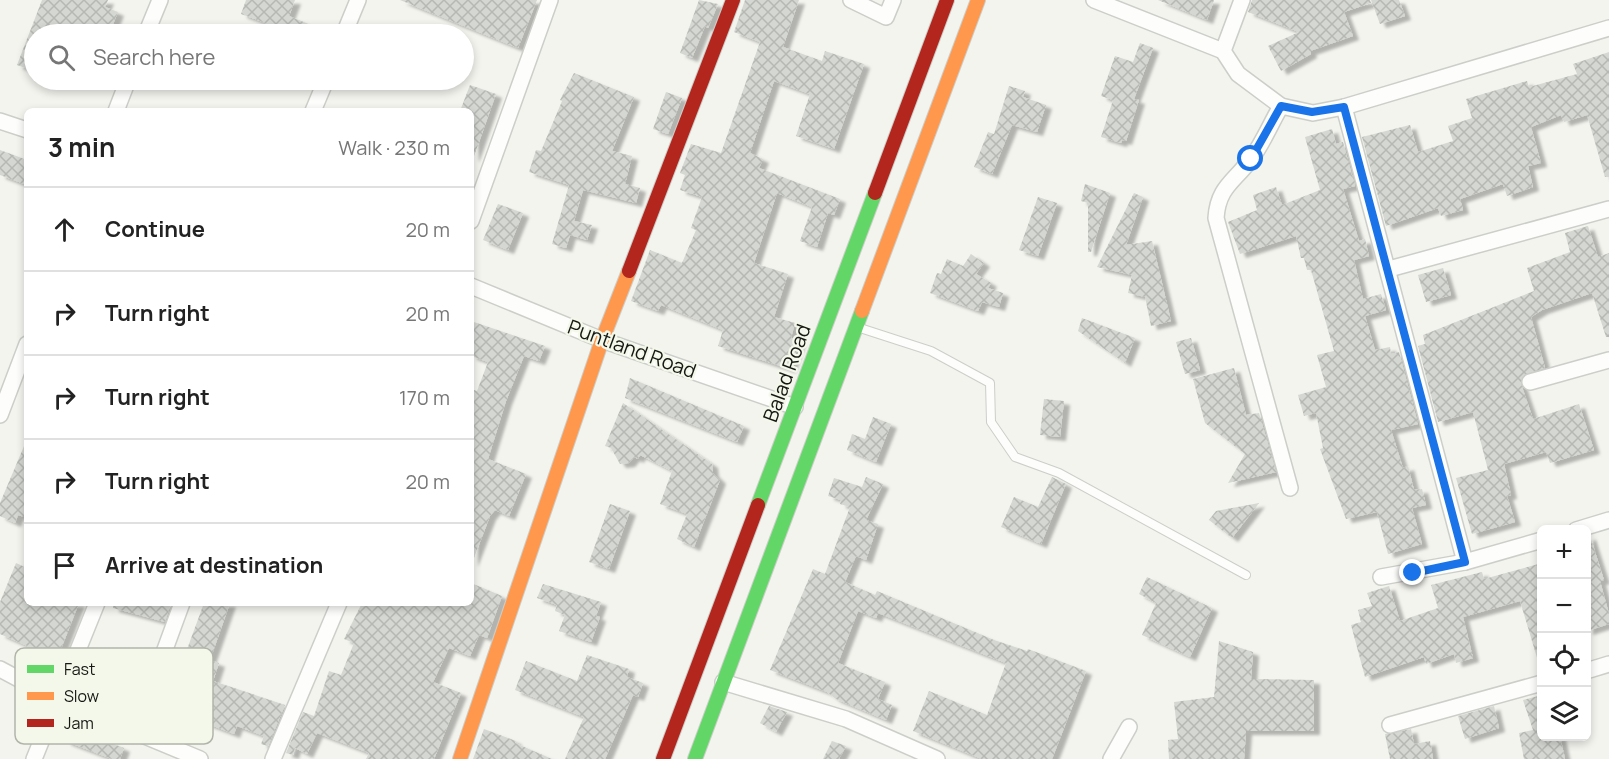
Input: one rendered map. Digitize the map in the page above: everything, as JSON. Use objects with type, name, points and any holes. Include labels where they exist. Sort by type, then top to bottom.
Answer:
[{"type":"main road","points":[[459,759],[602,340],[734,0]]},
{"type":"main road","points":[[695,759],[978,0]]},
{"type":"main road","name":"Balad Road","points":[[663,759],[795,407],[943,1]]},
{"type":"street","points":[[150,24],[160,0]]},
{"type":"street","points":[[348,24],[357,0]]},
{"type":"street","points":[[474,213],[550,0]]},
{"type":"street","points":[[851,0],[886,18],[892,0]]},
{"type":"street","points":[[1094,0],[1223,51],[1238,74],[1281,106],[1312,112],[1344,107],[1609,28]]},
{"type":"street","points":[[1223,51],[1242,0]]},
{"type":"street","points":[[117,108],[124,90]]},
{"type":"street","points":[[314,108],[322,90]]},
{"type":"street","points":[[1281,106],[1251,159],[1224,188],[1217,202],[1216,218],[1290,488]]},
{"type":"street","points":[[1344,107],[1389,269],[1465,562]]},
{"type":"street","points":[[0,122],[24,129]]},
{"type":"street","points":[[1389,269],[1609,209]]},
{"type":"street","name":"Puntland Road","points":[[474,287],[602,340],[795,407]]},
{"type":"street","points":[[0,415],[24,352]]},
{"type":"street","points":[[1530,382],[1609,360]]},
{"type":"street","points":[[1591,525],[1609,520]]},
{"type":"street","points":[[1381,577],[1465,562],[1537,541]]},
{"type":"street","points":[[79,648],[96,606]]},
{"type":"street","points":[[166,648],[181,606]]},
{"type":"street","points":[[273,759],[338,606]]},
{"type":"street","points":[[1591,669],[1609,664]]},
{"type":"street","points":[[0,669],[15,677]]},
{"type":"street","points":[[723,682],[837,716],[938,759]]},
{"type":"street","points":[[1390,725],[1537,684]]},
{"type":"street","points":[[1111,759],[1129,727]]},
{"type":"street","points":[[33,759],[39,744]]},
{"type":"street","points":[[160,744],[200,759]]},
{"type":"lane","points":[[856,327],[932,351],[990,382],[991,422],[1015,457],[1059,473],[1246,575]]},
{"type":"building","points":[[42,0],[108,0],[105,7],[118,12],[113,24],[33,24]]},
{"type":"building","points":[[246,0],[295,0],[289,16],[309,24],[268,24],[241,14]]},
{"type":"building","points":[[400,0],[537,0],[518,48],[474,30],[474,24],[459,24]]},
{"type":"building","points":[[699,0],[718,4],[708,28],[705,26],[692,58],[680,53]]},
{"type":"building","points":[[745,0],[799,0],[783,47],[822,61],[825,51],[864,64],[834,149],[796,136],[810,94],[774,81],[750,153],[763,159],[759,168],[840,199],[834,215],[828,213],[817,247],[800,241],[812,207],[777,193],[754,263],[788,274],[774,317],[795,323],[791,338],[800,341],[790,369],[718,346],[723,330],[661,305],[658,311],[631,301],[650,250],[682,263],[696,230],[691,228],[702,197],[680,190],[685,175],[680,173],[691,144],[721,153],[760,42],[734,32]]},
{"type":"building","points":[[1158,0],[1214,0],[1207,20]]},
{"type":"building","points":[[1252,0],[1370,0],[1371,3],[1344,12],[1353,36],[1310,51],[1311,54],[1281,71],[1268,46],[1299,32],[1248,12]]},
{"type":"building","points":[[1371,0],[1399,0],[1405,16],[1380,24]]},
{"type":"building","points":[[1140,43],[1153,48],[1134,99],[1139,100],[1126,141],[1122,140],[1121,143],[1101,137],[1113,100],[1101,96],[1115,56],[1133,62]]},
{"type":"building","points":[[24,47],[24,67],[17,65]]},
{"type":"building","points":[[1609,52],[1609,177],[1605,177],[1587,115],[1564,122],[1561,115],[1531,127],[1541,163],[1528,166],[1533,187],[1507,196],[1503,184],[1460,199],[1463,210],[1441,216],[1438,208],[1386,226],[1362,137],[1410,125],[1418,152],[1453,141],[1448,126],[1472,118],[1466,99],[1527,81],[1529,87],[1577,74],[1573,64]]},
{"type":"building","points":[[574,73],[634,97],[612,151],[632,156],[625,184],[640,188],[636,203],[583,190],[574,221],[592,225],[587,240],[570,235],[566,248],[552,244],[569,185],[529,172],[536,150],[541,151],[562,101],[560,100]]},
{"type":"building","points":[[474,86],[496,94],[474,156],[474,108],[461,108],[468,90],[474,90]]},
{"type":"building","points":[[1009,86],[1025,91],[1023,97],[1046,105],[1037,132],[1012,125],[992,174],[974,167],[988,132],[994,134]]},
{"type":"building","points":[[666,92],[682,98],[668,134],[653,129]]},
{"type":"building","points":[[1332,129],[1336,144],[1343,142],[1355,186],[1343,189],[1359,241],[1365,239],[1369,256],[1354,260],[1363,299],[1381,294],[1386,310],[1365,316],[1375,350],[1390,347],[1391,354],[1399,352],[1418,424],[1391,430],[1403,468],[1408,466],[1414,490],[1422,489],[1426,505],[1412,508],[1422,544],[1388,554],[1377,512],[1346,519],[1320,449],[1323,448],[1316,413],[1304,416],[1298,395],[1326,387],[1317,355],[1334,351],[1311,270],[1307,270],[1304,258],[1301,258],[1296,236],[1240,254],[1228,222],[1257,210],[1253,195],[1276,187],[1282,205],[1320,190],[1305,137]]},
{"type":"building","points":[[0,150],[24,159],[24,184],[0,175]]},
{"type":"building","points":[[1085,184],[1110,193],[1091,252],[1088,252],[1088,203],[1081,201]]},
{"type":"building","points":[[1134,193],[1143,197],[1126,245],[1152,241],[1171,321],[1151,326],[1145,297],[1128,293],[1132,275],[1097,267]]},
{"type":"building","points":[[1038,197],[1057,203],[1038,256],[1019,250]]},
{"type":"building","points":[[498,204],[523,213],[508,250],[483,240]]},
{"type":"building","points":[[1588,226],[1598,257],[1609,253],[1609,337],[1606,337],[1592,293],[1542,310],[1531,317],[1545,368],[1524,375],[1521,384],[1533,419],[1579,404],[1594,450],[1550,463],[1546,452],[1504,464],[1511,495],[1507,496],[1515,522],[1472,534],[1456,478],[1488,470],[1473,412],[1438,422],[1418,346],[1425,344],[1423,335],[1534,291],[1527,268],[1570,252],[1565,233]]},
{"type":"building","points":[[971,254],[984,263],[976,274],[991,283],[988,288],[1003,293],[999,307],[982,302],[978,311],[930,293],[937,273],[941,274],[947,259],[963,266]]},
{"type":"building","points":[[1443,268],[1451,295],[1426,302],[1418,275]]},
{"type":"building","points":[[1082,318],[1135,338],[1125,363],[1078,331]]},
{"type":"building","points":[[474,322],[545,346],[539,361],[524,356],[506,401],[488,459],[526,474],[509,516],[495,510],[490,516],[474,558],[474,390],[477,391],[488,362],[474,357]]},
{"type":"building","points":[[1191,338],[1200,370],[1185,374],[1176,342]]},
{"type":"building","points":[[1234,368],[1246,415],[1259,413],[1276,472],[1228,483],[1245,454],[1205,423],[1193,379]]},
{"type":"building","points":[[630,378],[744,426],[737,442],[625,398]]},
{"type":"building","points":[[1044,399],[1064,401],[1060,437],[1040,435]]},
{"type":"building","points":[[623,403],[712,464],[713,473],[720,480],[694,547],[677,539],[687,514],[660,504],[672,471],[640,455],[638,459],[634,457],[629,463],[620,464],[611,448],[605,446]]},
{"type":"building","points":[[873,417],[891,424],[876,462],[847,450],[852,434],[865,439]]},
{"type":"building","points":[[24,446],[24,517],[18,515],[15,523],[0,516],[0,503]]},
{"type":"building","points":[[866,477],[883,484],[866,520],[878,524],[866,560],[856,556],[845,582],[875,595],[877,591],[994,640],[1027,651],[1028,649],[1086,671],[1052,759],[982,759],[913,731],[929,691],[987,715],[1006,663],[878,613],[876,618],[858,611],[838,663],[885,682],[878,699],[892,705],[886,720],[836,699],[827,692],[770,670],[813,569],[825,574],[850,507],[840,504],[841,500],[828,496],[834,478],[862,487]]},
{"type":"building","points":[[1052,477],[1066,484],[1041,544],[1001,527],[1014,497],[1038,507]]},
{"type":"building","points":[[1259,503],[1232,538],[1209,520],[1216,511]]},
{"type":"building","points":[[610,504],[630,511],[609,569],[589,562]]},
{"type":"building","points":[[1591,539],[1604,580],[1600,581],[1609,614],[1609,624],[1591,630]]},
{"type":"building","points":[[16,563],[24,567],[24,606],[78,606],[61,648],[32,648],[0,634],[0,602]]},
{"type":"building","points":[[1537,564],[1537,658],[1520,601],[1463,617],[1473,658],[1456,663],[1454,654],[1426,664],[1424,657],[1365,677],[1351,625],[1361,622],[1358,610],[1372,606],[1367,593],[1389,586],[1400,621],[1438,608],[1431,585],[1482,572],[1484,579]]},
{"type":"building","points":[[1147,577],[1212,608],[1190,657],[1142,635],[1156,603],[1139,594]]},
{"type":"building","points":[[474,584],[502,596],[487,638],[479,635],[470,656],[449,648],[433,682],[461,693],[434,759],[366,759],[369,753],[317,733],[307,754],[295,748],[293,755],[286,753],[303,712],[314,716],[329,671],[341,675],[354,643],[344,639],[360,606],[474,606]]},
{"type":"building","points":[[543,584],[601,602],[596,616],[600,617],[591,642],[559,631],[565,615],[555,611],[557,605],[537,598]]},
{"type":"building","points":[[113,606],[170,606],[165,622],[113,608]]},
{"type":"building","points":[[203,606],[229,606],[213,651],[213,648],[187,648]]},
{"type":"building","points":[[1219,641],[1253,652],[1251,679],[1314,680],[1314,731],[1246,731],[1244,759],[1169,759],[1168,740],[1178,739],[1174,702],[1214,697]]},
{"type":"building","points":[[587,655],[629,669],[627,677],[643,683],[638,697],[633,695],[605,759],[565,759],[584,717],[515,690],[526,661],[577,681]]},
{"type":"building","points":[[213,661],[219,663],[213,681]]},
{"type":"building","points":[[213,681],[285,705],[268,746],[261,744],[264,736],[237,726],[234,734],[213,726]]},
{"type":"building","points":[[1537,696],[1537,741],[1561,741],[1565,759],[1524,759],[1519,733],[1533,730],[1523,700]]},
{"type":"building","points":[[769,706],[787,712],[776,732],[760,723]]},
{"type":"building","points":[[1494,706],[1499,728],[1465,739],[1458,716]]},
{"type":"building","points":[[484,729],[516,741],[515,743],[552,759],[473,759]]},
{"type":"building","points":[[1411,729],[1414,744],[1430,741],[1433,759],[1390,759],[1385,734]]},
{"type":"building","points":[[832,741],[846,746],[839,759],[823,759]]},
{"type":"building","points":[[73,744],[114,744],[124,748],[120,759],[112,759]]},
{"type":"traffic: fast","points":[[758,505],[875,193]]},
{"type":"traffic: fast","points":[[695,759],[862,311]]},
{"type":"traffic: slow","points":[[862,311],[978,0]]},
{"type":"traffic: slow","points":[[460,759],[602,340],[629,271]]},
{"type":"traffic: jam","points":[[629,271],[733,0]]},
{"type":"traffic: jam","points":[[875,193],[947,0]]},
{"type":"traffic: jam","points":[[663,759],[758,505]]},
{"type":"route","points":[[1251,159],[1281,106],[1312,112],[1344,107],[1389,269],[1465,562],[1413,573]]}]
